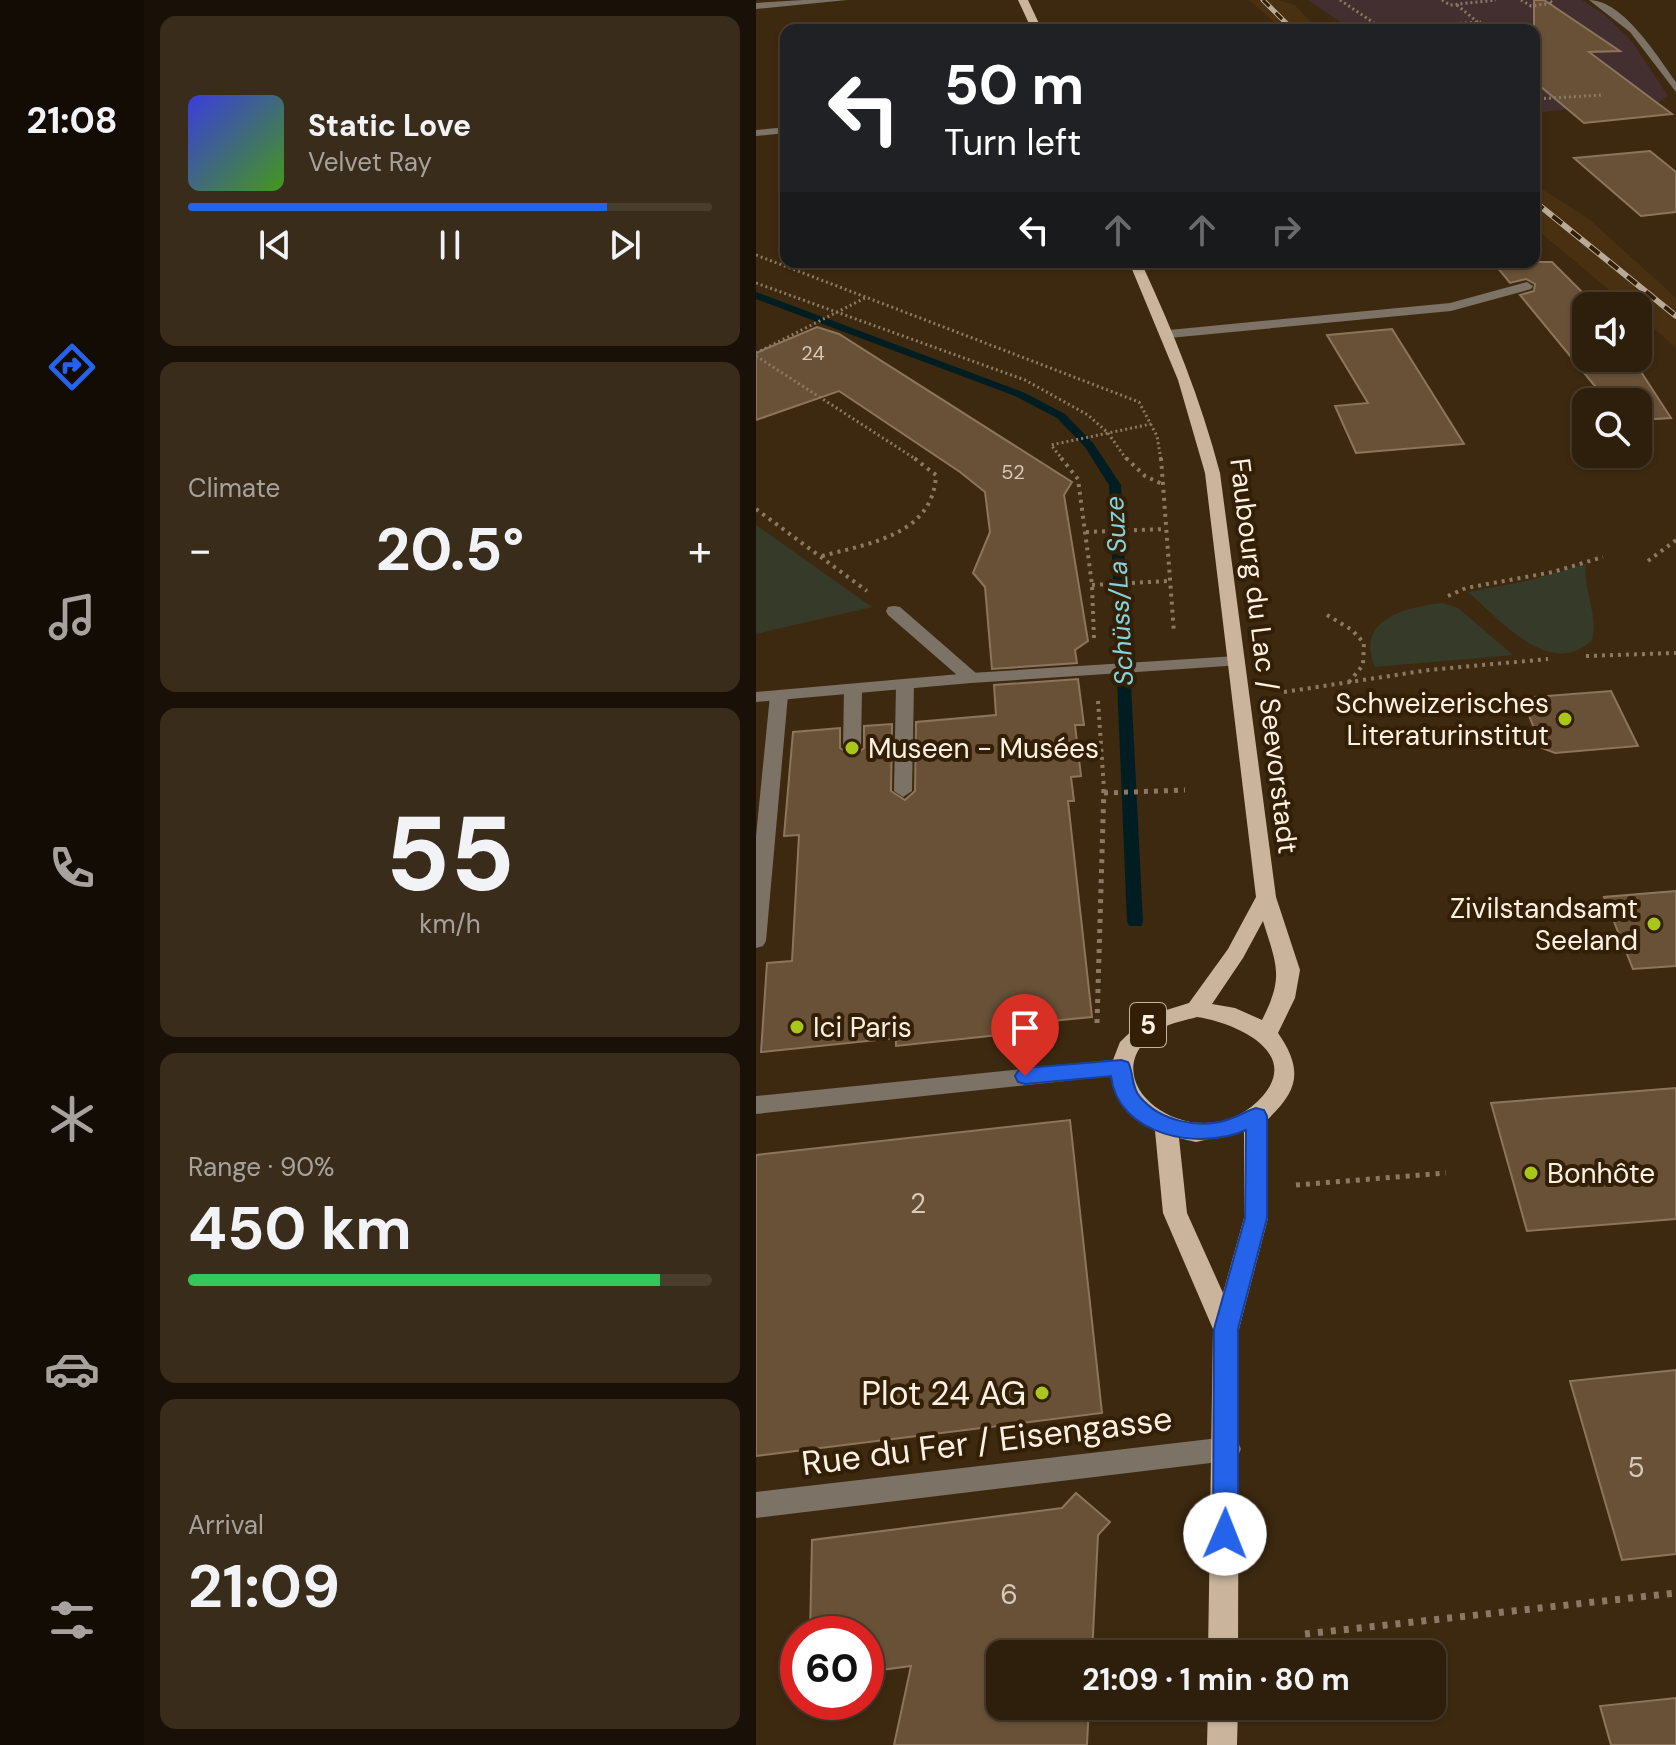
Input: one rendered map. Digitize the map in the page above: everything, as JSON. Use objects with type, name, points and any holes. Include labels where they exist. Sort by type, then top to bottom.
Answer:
[{"type":"main road","points":[[1023,0],[1034,24]]},
{"type":"main road","name":"Faubourg du Lac / Seevorstadt","points":[[1138,268],[1169,334],[1211,455],[1266,897],[1289,970],[1284,998],[1267,1033]]},
{"type":"main road","name":"Faubourg du Lac / Seevorstadt","points":[[1197,1009],[1236,953],[1266,897]]},
{"type":"main road","name":"5","points":[[1256,1116],[1229,1128],[1197,1132],[1166,1126],[1147,1116],[1131,1102],[1123,1085],[1121,1067],[1126,1050],[1136,1034],[1153,1021],[1175,1013],[1197,1009],[1236,1014],[1267,1033]]},
{"type":"main road","points":[[1223,1640],[1226,1329],[1256,1218],[1256,1116],[1271,1103],[1281,1086],[1284,1069],[1281,1053],[1267,1033]]},
{"type":"main road","points":[[1166,1126],[1175,1213],[1226,1329]]},
{"type":"main road","points":[[1222,1745],[1223,1720]]},
{"type":"street","points":[[756,6],[842,0]]},
{"type":"street","points":[[1594,0],[1633,30],[1674,82]]},
{"type":"street","points":[[756,133],[780,131]]},
{"type":"street","points":[[1169,334],[1451,307],[1527,286]]},
{"type":"street","points":[[894,611],[971,678]]},
{"type":"street","points":[[756,941],[763,696],[971,678],[1236,661]]},
{"type":"street","points":[[903,791],[905,684]]},
{"type":"street","points":[[852,748],[853,689]]},
{"type":"street","points":[[756,1105],[1121,1067]]},
{"type":"street","name":"Rue du Fer / Eisengasse","points":[[756,1505],[1227,1449]]},
{"type":"path","points":[[1340,0],[1375,24]]},
{"type":"path","points":[[1442,0],[1450,5],[1496,0]]},
{"type":"path","points":[[1521,0],[1531,6],[1553,3],[1548,0]]},
{"type":"path","points":[[1456,5],[1481,22]]},
{"type":"path","points":[[1453,24],[1481,22]]},
{"type":"path","points":[[1540,99],[1603,95]]},
{"type":"path","points":[[756,255],[780,264]]},
{"type":"path","points":[[789,268],[1139,402],[1161,453],[1176,665]]},
{"type":"path","points":[[756,283],[1025,380],[1088,415],[1108,433],[1129,462],[1145,476],[1162,484]]},
{"type":"path","points":[[822,556],[896,533],[917,520],[934,498],[936,475],[930,468],[756,355],[765,346],[811,327],[865,298]]},
{"type":"path","points":[[1097,1024],[1104,793],[1092,585],[1078,479],[1051,445],[1151,424]]},
{"type":"path","points":[[756,509],[894,611]]},
{"type":"path","points":[[1085,532],[1165,529]]},
{"type":"path","points":[[1648,561],[1676,540]]},
{"type":"path","points":[[1448,596],[1466,588],[1538,575],[1603,557]]},
{"type":"path","points":[[1092,585],[1168,581]]},
{"type":"path","points":[[1327,615],[1352,630],[1364,643],[1363,665],[1348,682]]},
{"type":"path","points":[[1586,656],[1676,653]]},
{"type":"path","points":[[1284,692],[1429,670],[1548,659]]},
{"type":"path","points":[[1104,793],[1185,790]]},
{"type":"path","points":[[1291,1185],[1446,1173]]},
{"type":"path","points":[[1305,1634],[1676,1593]]},
{"type":"shaded area","points":[[1249,0],[1279,0],[1295,5],[1312,24],[1276,24]]},
{"type":"shaded area","points":[[1308,0],[1582,0],[1605,15],[1633,43],[1668,96],[1656,104],[1627,103],[1540,112],[1540,24],[1343,24]]},
{"type":"shaded area","points":[[1540,188],[1589,219],[1676,298],[1676,348],[1652,327],[1652,292],[1611,292],[1540,232]]},
{"type":"green space","points":[[756,525],[872,607],[756,634]]},
{"type":"green space","points":[[1586,564],[1594,631],[1592,640],[1576,651],[1559,653],[1542,650],[1510,629],[1468,592],[1527,581]]},
{"type":"green space","points":[[1442,603],[1458,608],[1513,655],[1375,667],[1370,650],[1378,626],[1400,612]]},
{"type":"building","points":[[1534,0],[1544,0],[1620,51],[1589,52],[1672,114],[1584,123],[1540,86],[1540,24],[1534,24]]},
{"type":"building","points":[[1650,151],[1676,172],[1676,212],[1641,216],[1574,158]]},
{"type":"building","points":[[1540,262],[1552,262],[1582,292],[1572,292],[1572,358],[1520,295],[1534,291],[1535,284],[1526,279],[1510,283],[1498,268],[1540,268]]},
{"type":"building","points":[[817,327],[839,334],[1072,482],[1064,495],[1088,641],[1075,650],[1077,663],[992,669],[985,587],[973,573],[990,532],[985,492],[960,472],[839,391],[756,420],[756,353]]},
{"type":"building","points":[[1392,329],[1464,444],[1356,453],[1335,406],[1368,403],[1327,335]]},
{"type":"building","points":[[1583,372],[1641,372],[1652,388],[1596,388]]},
{"type":"building","points":[[1652,389],[1671,418],[1652,419]]},
{"type":"building","points":[[1078,679],[1084,725],[1075,725],[1081,776],[1071,777],[1074,801],[1068,801],[1092,1017],[1007,1025],[1008,1034],[896,1046],[896,1038],[761,1052],[767,963],[792,961],[799,835],[784,836],[793,732],[840,728],[840,748],[854,756],[864,748],[864,726],[892,724],[891,791],[905,800],[915,791],[916,722],[996,715],[994,685]]},
{"type":"building","points":[[1611,691],[1638,746],[1555,753],[1542,748],[1522,698]]},
{"type":"building","points":[[1676,891],[1676,966],[1633,969],[1604,897]]},
{"type":"building","points":[[1676,1088],[1676,1219],[1527,1231],[1491,1103]]},
{"type":"building","points":[[1070,1120],[1102,1413],[756,1456],[756,1155]]},
{"type":"building","points":[[1676,1370],[1676,1554],[1622,1560],[1570,1381]]},
{"type":"building","points":[[1076,1493],[1110,1522],[1098,1535],[1093,1640],[986,1640],[986,1720],[1088,1720],[1087,1745],[894,1745],[911,1666],[884,1670],[884,1616],[810,1616],[812,1540],[1062,1508]]},
{"type":"building","points":[[1676,1698],[1676,1745],[1611,1745],[1600,1706]]},
{"type":"waterway","name":"Schüss/La Suze","points":[[756,295],[1019,394],[1061,416],[1089,445],[1115,485],[1135,922]]},
{"type":"railway","points":[[1263,0],[1287,24]]},
{"type":"railway","points":[[1540,206],[1676,316]]},
{"type":"place","name":"Schweizerisches Literaturinstitut","points":[[1565,719]]},
{"type":"place","name":"Museen - Musées","points":[[852,748]]},
{"type":"place","name":"Zivilstandsamt Seeland","points":[[1654,924]]},
{"type":"place","name":"Ici Paris","points":[[797,1027]]},
{"type":"place","name":"Bonhôte","points":[[1531,1173]]},
{"type":"place","name":"Plot 24 AG","points":[[1042,1393]]},
{"type":"route","points":[[1025,1076],[1121,1067],[1123,1085],[1131,1102],[1147,1116],[1166,1126],[1197,1132],[1229,1128],[1256,1116],[1256,1218],[1226,1329],[1225,1534]]}]
